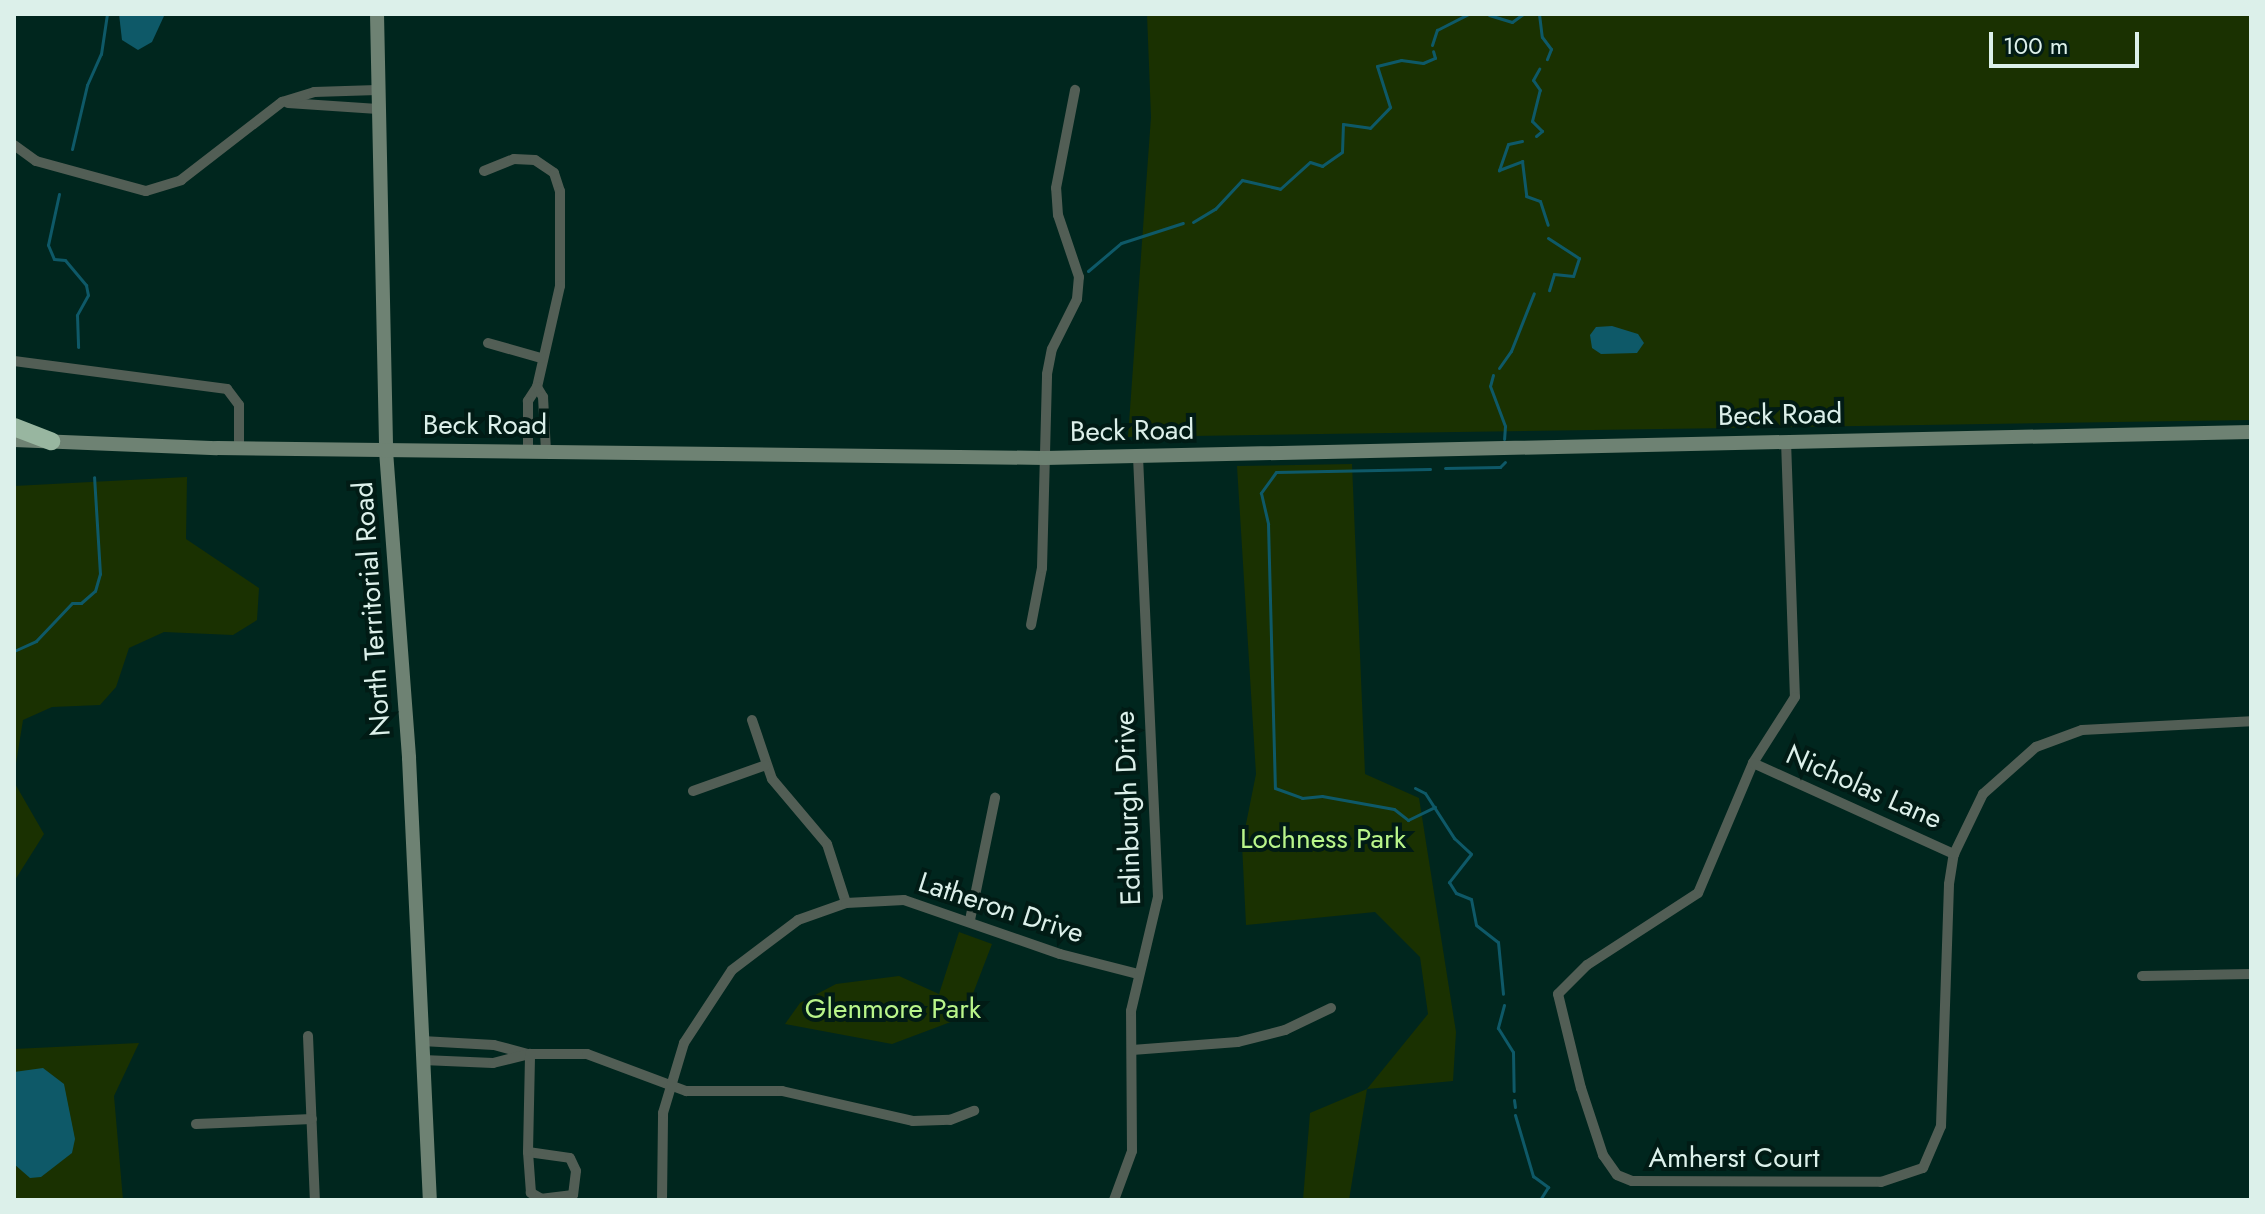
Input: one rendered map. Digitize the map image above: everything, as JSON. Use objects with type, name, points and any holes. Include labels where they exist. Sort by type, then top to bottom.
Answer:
[{"type":"highway","points":[[14,427],[51,441]]},
{"type":"main road","name":"North Territorial Road","points":[[377,14],[386,451],[409,758],[430,1200]]},
{"type":"main road","name":"Beck Road","points":[[14,440],[386,451],[1045,458],[2251,432]]},
{"type":"street","points":[[14,145],[36,161],[146,191],[181,180],[282,102],[314,92],[377,90]]},
{"type":"street","points":[[1031,625],[1042,568],[1047,374],[1052,349],[1077,299],[1079,277],[1058,215],[1056,188],[1075,90]]},
{"type":"street","points":[[282,102],[378,109]]},
{"type":"street","points":[[484,171],[514,159],[535,160],[554,173],[559,185],[561,275],[537,387],[528,401],[528,451]]},
{"type":"street","points":[[488,343],[541,358]]},
{"type":"street","points":[[14,361],[227,389],[239,405],[239,448]]},
{"type":"street","points":[[537,387],[543,397],[546,451]]},
{"type":"street","name":"Amherst Court","points":[[1786,441],[1797,687],[1791,707],[1753,763],[1698,893],[1578,972],[1558,994],[1557,1010],[1603,1155],[1623,1179],[1881,1182],[1923,1168],[1941,1126],[1946,914],[1954,854],[1983,794],[2019,759],[2055,739],[2119,724],[2251,721]]},
{"type":"street","name":"Edinburgh Drive","points":[[1114,1200],[1134,1137],[1132,1050],[1138,974],[1158,897],[1138,457]]},
{"type":"street","points":[[752,720],[766,765],[783,794],[827,844],[846,903]]},
{"type":"street","name":"Nicholas Lane","points":[[1753,763],[1954,854]]},
{"type":"street","points":[[693,791],[766,765]]},
{"type":"street","points":[[970,920],[995,798]]},
{"type":"street","name":"Latheron Drive","points":[[662,1200],[660,1145],[667,1087],[691,1027],[732,970],[784,928],[846,903],[904,900],[970,920],[1060,954],[1138,974]]},
{"type":"street","points":[[2142,976],[2251,974]]},
{"type":"street","points":[[1132,1050],[1238,1042],[1285,1030],[1331,1008]]},
{"type":"street","points":[[308,1036],[315,1200]]},
{"type":"street","points":[[422,1041],[494,1045],[530,1054],[605,1058],[667,1087],[716,1094],[782,1091],[913,1121],[950,1120],[974,1111]]},
{"type":"street","points":[[423,1060],[493,1063],[530,1054]]},
{"type":"street","points":[[528,1152],[570,1158],[576,1171],[573,1195],[542,1199],[531,1193],[528,1152],[530,1054]]},
{"type":"street","points":[[196,1124],[312,1119]]},
{"type":"green space","points":[[1147,14],[2251,14],[2251,420],[1128,437],[1151,117]]},
{"type":"green space","name":"Lochness Park","points":[[1352,464],[1365,774],[1419,798],[1456,1032],[1453,1081],[1367,1089],[1428,1014],[1420,957],[1375,912],[1246,925],[1242,844],[1256,774],[1237,466]]},
{"type":"green space","points":[[187,477],[186,539],[259,588],[257,620],[233,635],[164,632],[129,648],[116,687],[100,705],[52,707],[23,720],[14,776],[14,486]]},
{"type":"green space","points":[[14,782],[44,834],[15,880],[14,892]]},
{"type":"green space","name":"Glenmore Park","points":[[959,932],[992,944],[964,1017],[892,1044],[785,1024],[800,1003],[836,984],[899,976],[939,994]]},
{"type":"green space","points":[[139,1043],[114,1096],[123,1200],[14,1200],[14,1049]]},
{"type":"green space","points":[[1367,1089],[1349,1200],[1303,1200],[1310,1113]]},
{"type":"water","points":[[119,14],[164,16],[152,42],[138,50],[122,40]]},
{"type":"water","points":[[1612,326],[1638,334],[1644,343],[1637,353],[1601,354],[1592,348],[1590,335],[1596,327]]},
{"type":"water","points":[[43,1068],[64,1084],[75,1139],[72,1153],[41,1177],[30,1178],[14,1164],[14,1072]]},
{"type":"waterway","points":[[72,149],[87,85],[101,54],[107,14]]},
{"type":"waterway","points":[[1432,45],[1437,30],[1469,14]]},
{"type":"waterway","points":[[1489,15],[1512,22],[1523,14]]},
{"type":"waterway","points":[[1539,14],[1542,37],[1551,49],[1547,59]]},
{"type":"waterway","points":[[1193,222],[1215,209],[1242,180],[1280,189],[1310,162],[1322,166],[1342,152],[1343,124],[1370,128],[1390,107],[1377,66],[1401,60],[1423,63],[1435,58],[1433,51]]},
{"type":"waterway","points":[[1536,136],[1542,131],[1532,121],[1540,90],[1533,80],[1539,69]]},
{"type":"waterway","points":[[1522,141],[1508,144],[1499,170],[1522,161],[1526,196],[1540,201],[1548,225]]},
{"type":"waterway","points":[[59,194],[48,245],[54,259],[65,260],[86,285],[88,295],[77,315],[78,347]]},
{"type":"waterway","points":[[1088,271],[1121,243],[1183,223]]},
{"type":"waterway","points":[[1548,238],[1579,258],[1573,276],[1554,274],[1549,290]]},
{"type":"waterway","points":[[1499,368],[1511,351],[1534,293]]},
{"type":"waterway","points":[[1493,375],[1490,386],[1505,426],[1504,439]]},
{"type":"waterway","points":[[1445,468],[1500,467],[1505,462]]},
{"type":"waterway","points":[[1430,469],[1276,472],[1261,493],[1268,524],[1275,788],[1302,798],[1322,796],[1394,809],[1408,820],[1435,807]]},
{"type":"waterway","points":[[14,651],[36,641],[72,603],[81,603],[95,591],[100,574],[94,477]]},
{"type":"waterway","points":[[1415,788],[1425,793],[1454,838],[1471,854],[1449,882],[1456,893],[1471,899],[1476,925],[1498,942],[1503,994]]},
{"type":"waterway","points":[[1504,1005],[1498,1028],[1513,1052],[1514,1091]]},
{"type":"waterway","points":[[1514,1100],[1515,1107]]},
{"type":"waterway","points":[[1515,1115],[1533,1176],[1548,1187],[1540,1200]]}]
